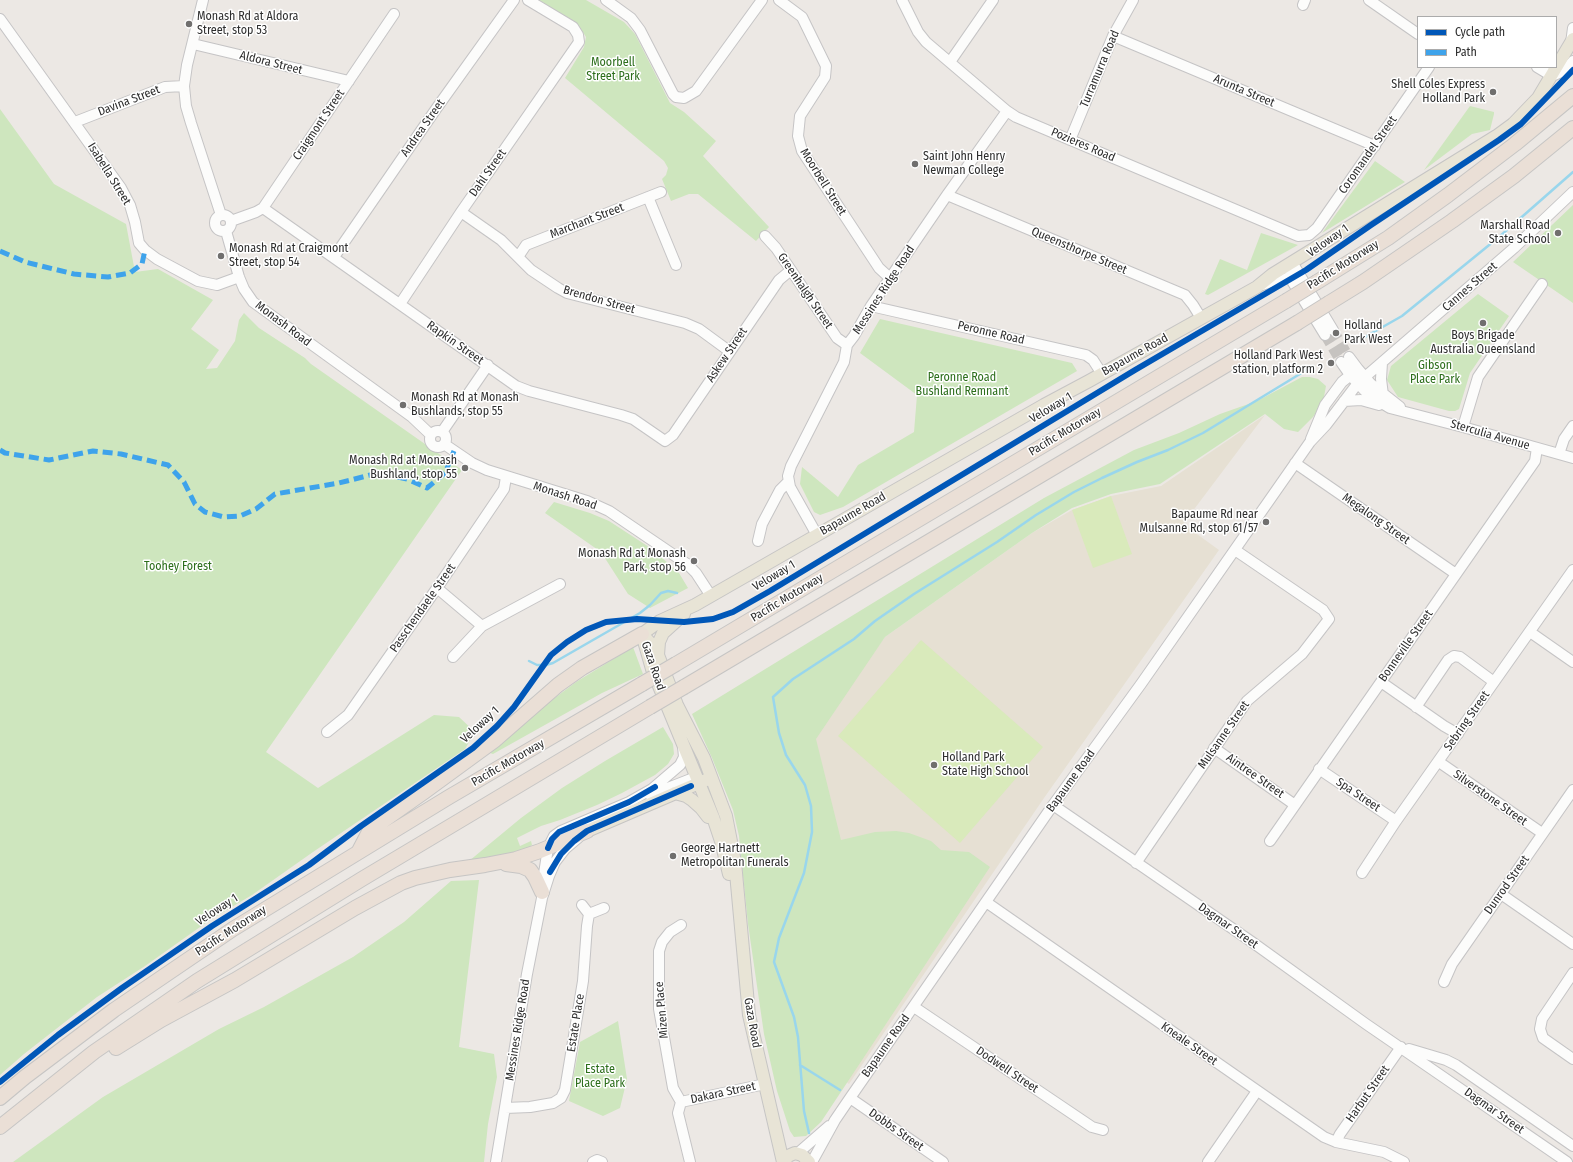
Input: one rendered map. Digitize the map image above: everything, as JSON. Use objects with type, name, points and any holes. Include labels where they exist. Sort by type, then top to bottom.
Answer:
[{"type":"highway","name":"Pacific Motorway","points":[[0,1098],[81,1034],[160,977],[262,911],[1286,301],[1381,242],[1502,154],[1573,96]]},
{"type":"highway","name":"Pacific Motorway","points":[[0,1127],[94,1052],[163,1004],[244,951],[650,707],[1297,323],[1379,272],[1452,221],[1514,176],[1573,128]]},
{"type":"highway","points":[[359,852],[370,830],[495,740],[558,685],[582,668],[642,634]]},
{"type":"highway","points":[[72,1071],[89,1066],[148,1028],[236,980],[389,889],[415,878],[524,857],[588,831]]},
{"type":"highway","points":[[497,863],[518,865],[527,868],[534,875],[542,895]]},
{"type":"main road","name":"Bapaume Road","points":[[1557,67],[1570,44]]},
{"type":"main road","name":"Bapaume Road","points":[[642,634],[660,621],[695,605],[1037,409],[1257,287],[1269,276],[1508,128],[1527,111],[1538,98],[1556,68]]},
{"type":"main road","name":"Bapaume Road","points":[[658,654],[659,642],[664,633],[695,605]]},
{"type":"main road","name":"Gaza Road","points":[[642,634],[654,647],[658,654],[677,705],[711,775],[724,809],[731,835],[749,1015],[784,1162]]},
{"type":"main road","name":"Gaza Road","points":[[642,634],[652,669],[717,829],[739,916]]},
{"type":"main road","name":"Messines Ridge Road","points":[[588,831],[675,793],[698,780],[711,775]]},
{"type":"main road","points":[[675,793],[686,796],[699,805],[717,829]]},
{"type":"main road","name":"Gaza Road","points":[[776,1128],[797,1153],[805,1157],[808,1162]]},
{"type":"main road","points":[[784,1162],[788,1156],[797,1153]]},
{"type":"street","name":"Monash Road","points":[[203,0],[187,65],[184,86],[186,106],[221,215],[216,219],[215,226],[219,230],[226,231],[239,277],[244,289],[253,302],[412,417],[431,435],[430,440],[434,445],[439,447],[444,444],[472,463],[487,470],[587,501],[609,511],[687,564],[696,573],[711,596]]},
{"type":"street","name":"Andrea Street","points":[[334,257],[514,0]]},
{"type":"street","name":"Dahl Street","points":[[400,304],[461,212],[578,42],[578,35],[573,27],[528,0]]},
{"type":"street","points":[[606,0],[631,18],[640,30],[673,94],[676,97],[684,98],[696,91],[762,0]]},
{"type":"street","name":"Moorbell Street","points":[[778,0],[802,16],[826,66],[825,77],[800,116],[798,130],[799,144],[807,159],[880,268],[891,279]]},
{"type":"street","name":"Pozieres Road","points":[[902,0],[922,37],[1007,111],[1023,120],[1292,234],[1303,236]]},
{"type":"street","points":[[950,62],[993,0]]},
{"type":"street","name":"Turramurra Road","points":[[1070,140],[1113,36],[1133,0]]},
{"type":"street","points":[[1369,0],[1417,33]]},
{"type":"street","name":"Craigmont Street","points":[[263,208],[394,14]]},
{"type":"street","name":"Isabella Street","points":[[0,19],[75,122],[127,199],[135,222],[138,243],[157,259],[198,281],[217,285],[239,277]]},
{"type":"street","points":[[1557,54],[1570,44],[1573,28]]},
{"type":"street","name":"Arunta Street","points":[[1113,36],[1374,146]]},
{"type":"street","name":"Aldora Street","points":[[193,44],[349,81]]},
{"type":"street","name":"Bapaume Road","points":[[1552,76],[1564,71],[1573,61]]},
{"type":"street","name":"Coromandel Street","points":[[1303,236],[1310,234],[1317,228],[1428,68]]},
{"type":"street","points":[[1539,68],[1552,76]]},
{"type":"street","name":"Davina Street","points":[[75,122],[165,87],[184,86]]},
{"type":"street","name":"Messines Ridge Road","points":[[758,541],[762,524],[780,490],[788,482],[790,469],[844,362],[847,345],[854,336],[871,306],[1007,111]]},
{"type":"street","name":"Marchant Street","points":[[518,257],[526,245],[661,192]]},
{"type":"street","name":"Cannes Street","points":[[1357,376],[1382,362],[1514,248],[1573,192]]},
{"type":"street","name":"Queensthorpe Street","points":[[947,196],[1185,295],[1201,318]]},
{"type":"street","points":[[648,198],[676,265]]},
{"type":"street","name":"Rapkin Street","points":[[263,208],[516,386],[529,391],[621,414],[665,441]]},
{"type":"street","points":[[231,221],[263,208]]},
{"type":"street","name":"Brendon Street","points":[[461,212],[501,240],[531,270],[558,288],[685,323],[699,329],[729,351]]},
{"type":"street","points":[[221,215],[227,216],[231,221],[230,227],[226,231]]},
{"type":"street","name":"Greenhalgh Street","points":[[765,236],[776,248],[837,338],[847,345]]},
{"type":"street","points":[[1292,262],[1329,333],[1291,278],[1292,262]]},
{"type":"street","name":"Askew Street","points":[[665,441],[672,435],[779,280],[791,270]]},
{"type":"street","points":[[1257,287],[1279,279],[1291,278]]},
{"type":"street","points":[[1463,427],[1478,377],[1542,284]]},
{"type":"street","name":"Peronne Road","points":[[871,306],[1086,355],[1093,360],[1102,374]]},
{"type":"street","name":"Sterculia Avenue","points":[[1345,360],[1372,397],[1387,406],[1573,458]]},
{"type":"street","points":[[1382,362],[1381,379],[1383,395]]},
{"type":"street","points":[[442,432],[488,365]]},
{"type":"street","name":"Bapaume Road","points":[[812,1162],[835,1120],[1053,805],[1141,684],[1310,442],[1326,425],[1344,401],[1357,376]]},
{"type":"street","name":"Bapaume Road","points":[[1310,442],[1325,405],[1339,385],[1357,376]]},
{"type":"street","name":"Sterculia Avenue","points":[[1357,376],[1407,412]]},
{"type":"street","points":[[1344,401],[1361,400],[1387,406]]},
{"type":"street","points":[[1559,454],[1564,440],[1573,426]]},
{"type":"street","points":[[431,435],[437,431],[442,432]]},
{"type":"street","points":[[442,432],[446,438],[444,444]]},
{"type":"street","name":"Bonneville Street","points":[[1270,842],[1319,769],[1534,463],[1536,448]]},
{"type":"street","name":"Megalong Street","points":[[1296,463],[1456,574]]},
{"type":"street","name":"Passchendaele Street","points":[[327,732],[348,715],[504,490],[506,477]]},
{"type":"street","points":[[788,482],[794,497],[817,535]]},
{"type":"street","name":"Mulsanne Street","points":[[1136,863],[1249,699],[1302,654],[1329,618],[1324,610],[1235,550]]},
{"type":"street","name":"Sebring Street","points":[[1362,873],[1396,821],[1573,570]]},
{"type":"street","points":[[453,657],[482,626],[560,584]]},
{"type":"street","points":[[437,588],[482,626]]},
{"type":"street","points":[[1530,632],[1573,662]]},
{"type":"street","points":[[1416,707],[1448,660],[1454,656],[1460,657],[1494,682]]},
{"type":"street","points":[[1381,682],[1444,726],[1458,734]]},
{"type":"street","points":[[630,802],[652,789],[679,766],[684,755],[683,744]]},
{"type":"street","name":"Aintree Street","points":[[1214,748],[1295,805]]},
{"type":"street","name":"Silverstone Street","points":[[1439,762],[1542,833]]},
{"type":"street","name":"Spa Street","points":[[1319,769],[1396,821]]},
{"type":"street","points":[[630,802],[698,780]]},
{"type":"street","name":"Dunrod Street","points":[[1444,982],[1452,964],[1573,790]]},
{"type":"street","name":"Messines Ridge Road","points":[[496,1162],[550,841],[559,832],[630,802]]},
{"type":"street","name":"Dagmar Street","points":[[1053,805],[1252,942],[1366,1024],[1567,1162]]},
{"type":"street","name":"Messines Ridge Road","points":[[542,895],[550,872],[558,858],[569,845],[588,831]]},
{"type":"street","points":[[1501,894],[1573,944]]},
{"type":"street","name":"Kneale Street","points":[[986,902],[1324,1138],[1384,1152],[1401,1161]]},
{"type":"street","points":[[582,905],[589,914],[604,908]]},
{"type":"street","name":"Estate Place","points":[[505,1108],[530,1107],[553,1103],[561,1098],[566,1090],[583,981],[589,914]]},
{"type":"street","name":"Mizen Place","points":[[681,1102],[673,1088],[659,1009],[659,951],[662,942],[670,932],[682,925]]},
{"type":"street","points":[[1573,973],[1542,1019],[1540,1029],[1543,1038],[1573,1059]]},
{"type":"street","name":"Dodwell Street","points":[[914,1007],[1092,1127],[1103,1130]]},
{"type":"street","name":"Dagmar Street","points":[[1401,1047],[1452,1063],[1573,1146]]},
{"type":"street","name":"Harbut Street","points":[[1336,1142],[1340,1134],[1401,1047]]},
{"type":"street","name":"Dakara Street","points":[[681,1102],[765,1084]]},
{"type":"street","points":[[1208,1162],[1257,1091]]},
{"type":"street","name":"Dobbs Street","points":[[850,1098],[943,1162]]},
{"type":"street","points":[[681,1102],[678,1113],[690,1162]]},
{"type":"street","name":"Bapaume Road","points":[[797,1153],[835,1120]]},
{"type":"street","points":[[592,1162],[597,1160],[602,1162]]},
{"type":"shaded area","name":"Holland Park State High School","points":[[1265,415],[1183,524],[1219,550],[1044,798],[849,1084],[768,1023],[813,731],[885,637],[1032,533],[1072,510],[1111,496],[1161,486]]},
{"type":"green space","name":"Moorbell Street Park","points":[[539,0],[586,0],[624,22],[635,34],[670,103],[684,112],[716,141],[703,156],[769,227],[756,241],[698,194],[689,194],[671,201],[662,179],[666,175],[668,168],[664,161],[565,78],[584,47],[586,37],[579,26]]},
{"type":"green space","points":[[1470,106],[1494,112],[1490,130],[1472,134],[1424,170]]},
{"type":"green space","name":"Toohey Forest","points":[[0,109],[54,184],[126,224],[135,272],[158,269],[213,300],[191,329],[219,350],[206,369],[217,368],[235,341],[239,320],[244,313],[259,328],[305,358],[311,364],[462,470],[266,752],[318,788],[434,715],[459,717],[475,732],[465,749],[252,895],[210,920],[145,966],[97,997],[24,1054],[0,1075]]},
{"type":"green space","points":[[1375,161],[1405,182],[1322,233]]},
{"type":"green space","name":"Marshall Road State School","points":[[1573,205],[1573,303],[1513,262]]},
{"type":"green space","points":[[1261,233],[1298,245],[1208,295],[1205,294],[1220,259],[1247,270]]},
{"type":"green space","name":"Gibson Place Park","points":[[1478,294],[1509,316],[1470,373],[1459,409],[1449,411],[1398,397],[1387,380],[1391,366]]},
{"type":"green space","name":"Peronne Road Bushland Remnant","points":[[880,319],[1072,363],[1077,371],[843,507],[820,515],[814,512],[800,484],[802,467],[838,497],[858,465],[914,432],[917,395],[860,353]]},
{"type":"green space","points":[[1302,377],[1318,379],[1326,386],[1323,402],[1313,417],[1298,432],[1284,429],[1265,414],[1160,484],[1111,494],[1072,508],[1032,533],[885,637],[816,739],[841,840],[875,832],[896,831],[909,833],[931,841],[941,850],[969,852],[990,867],[821,1122],[806,1136],[794,1137],[790,1131],[777,1091],[764,1034],[748,924],[739,836],[733,810],[692,714],[1044,498],[1134,450],[1179,433],[1220,414],[1257,401]]},
{"type":"green space","points":[[1111,496],[1132,554],[1093,568],[1072,510]]},
{"type":"green space","points":[[554,502],[590,513],[609,521],[652,549],[679,573],[688,588],[650,608],[628,594],[601,552],[545,513]]},
{"type":"green space","points":[[921,640],[1043,747],[960,843],[838,736]]},
{"type":"green space","points":[[633,647],[643,674],[602,693],[493,754],[490,753],[492,749],[544,706],[576,682]]},
{"type":"green space","points":[[663,727],[673,744],[674,754],[668,764],[655,775],[597,805],[541,826],[517,838],[520,846],[531,841],[532,845],[525,850],[510,855],[469,861],[521,818],[562,788]]},
{"type":"green space","points":[[479,880],[459,1047],[494,1054],[497,1077],[488,1124],[484,1162],[13,1162],[103,1097],[219,1029],[264,1007],[353,957],[404,922],[451,881]]},
{"type":"green space","name":"Estate Place Park","points":[[618,1021],[627,1079],[620,1108],[603,1116],[569,1101],[580,1042]]},
{"type":"waterway","points":[[1365,337],[1402,316],[1499,237],[1573,172]]},
{"type":"waterway","points":[[809,1133],[804,1111],[798,1037],[794,1017],[774,962],[779,938],[804,873],[812,832],[811,806],[805,785],[786,755],[779,733],[773,697],[793,679],[854,639],[875,621],[914,594],[997,542],[1036,515],[1074,492],[1102,478],[1168,450],[1203,433],[1313,366]]},
{"type":"waterway","points":[[529,661],[537,665],[553,663],[640,613],[661,593],[668,591],[677,593]]},
{"type":"waterway","points":[[800,1065],[840,1090]]},
{"type":"tunnel","points":[[1333,330],[1349,357]]},
{"type":"tunnel","points":[[1325,335],[1341,362]]},
{"type":"marked path","points":[[0,251],[25,262],[74,274],[108,277],[130,273],[142,264],[145,250]]},
{"type":"marked path","points":[[0,450],[5,453],[49,460],[93,451],[121,454],[168,465],[184,482],[195,504],[205,512],[224,517],[240,516],[256,509],[275,494],[339,483],[378,473],[407,479],[427,488],[445,473],[454,451]]},
{"type":"cycle path","name":"Veloway 1","points":[[0,1082],[58,1035],[122,988],[212,926],[309,865],[361,826],[473,748],[497,726],[514,707],[551,655],[567,642],[586,630],[606,622],[637,619],[684,622],[713,619],[733,612],[770,591],[1135,370],[1306,270],[1521,124],[1573,70]]},
{"type":"cycle path","points":[[550,872],[561,854],[587,831],[691,786]]},
{"type":"cycle path","points":[[548,848],[552,839],[559,832],[629,802],[655,787]]},
{"type":"place","name":"Monash Rd at Aldora Street, stop 53","points":[[189,24]]},
{"type":"place","name":"Shell Coles Express Holland Park","points":[[1493,92]]},
{"type":"place","name":"Saint John Henry Newman College","points":[[915,164]]},
{"type":"place","name":"Marshall Road State School","points":[[1558,233]]},
{"type":"place","name":"Monash Rd at Craigmont Street, stop 54","points":[[221,256]]},
{"type":"place","name":"Boys Brigade Australia Queensland","points":[[1483,323]]},
{"type":"place","name":"Holland Park West","points":[[1336,333]]},
{"type":"place","name":"Holland Park West station, platform 2","points":[[1331,363]]},
{"type":"place","name":"Monash Rd at Monash Bushlands, stop 55","points":[[403,405]]},
{"type":"place","name":"Monash Rd at Monash Bushland, stop 55","points":[[465,468]]},
{"type":"place","name":"Bapaume Rd near Mulsanne Rd, stop 61/57","points":[[1266,522]]},
{"type":"place","name":"Monash Rd at Monash Park, stop 56","points":[[694,561]]},
{"type":"place","name":"Holland Park State High School","points":[[934,765]]},
{"type":"place","name":"George Hartnett Metropolitan Funerals","points":[[673,856]]}]
